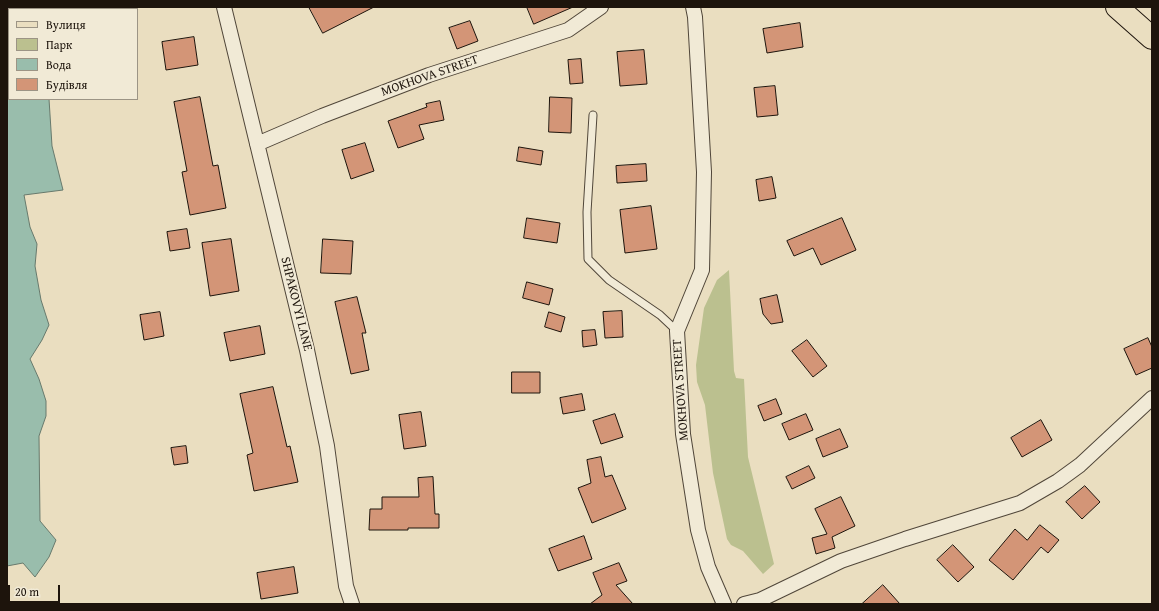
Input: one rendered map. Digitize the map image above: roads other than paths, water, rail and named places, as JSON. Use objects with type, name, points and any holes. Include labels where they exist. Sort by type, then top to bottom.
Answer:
[{"type":"main road","points":[[1117,7],[1152,38]]},
{"type":"street","name":"SHPAKOVYI LANE","points":[[224,7],[307,350],[327,446],[346,586],[352,604]]},
{"type":"street","name":"MOKHOVA STREET","points":[[257,144],[322,116],[429,75],[568,30],[600,7]]},
{"type":"street","name":"MOKHOVA STREET","points":[[693,7],[695,17],[704,172],[702,270],[677,331],[682,434],[698,530],[708,567],[724,604]]},
{"type":"street","points":[[744,604],[760,600],[841,561],[904,539],[1020,503],[1058,481],[1080,465],[1152,398]]},
{"type":"lane","points":[[593,115],[587,212],[588,259],[609,280],[660,315],[677,331]]},
{"type":"water","points":[[7,7],[38,7],[8,8],[8,100],[49,100],[52,146],[63,190],[24,195],[30,227],[37,244],[35,266],[41,300],[49,325],[42,340],[30,359],[39,379],[46,401],[46,416],[39,436],[40,521],[56,540],[49,557],[35,577],[23,563],[7,566]]}]
